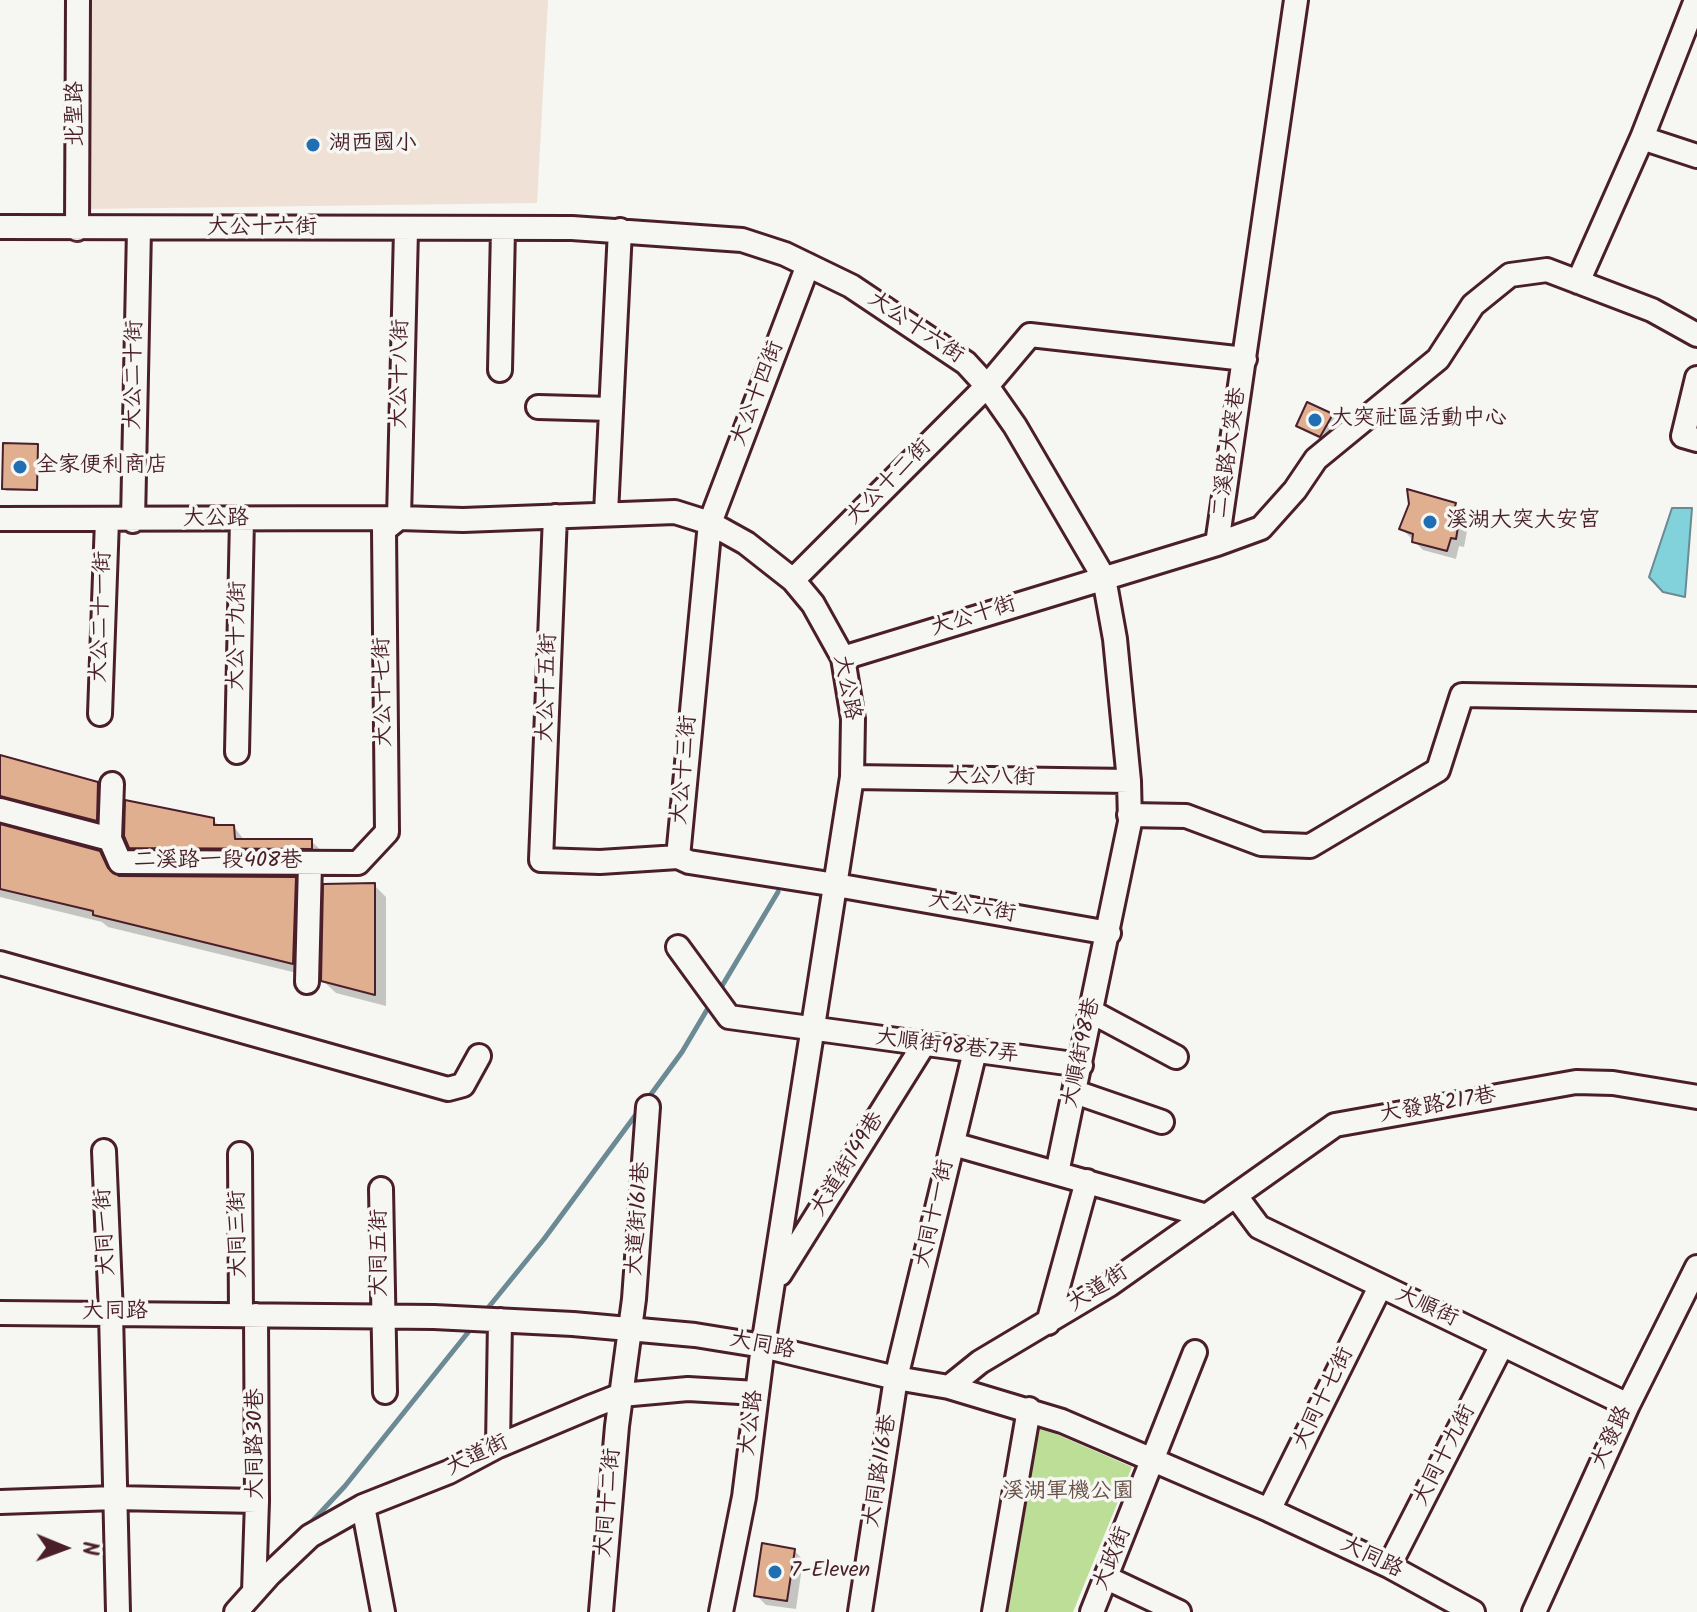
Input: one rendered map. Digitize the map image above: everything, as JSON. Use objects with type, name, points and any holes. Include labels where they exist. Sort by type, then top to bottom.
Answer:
[{"type":"street","name":"北聖路","points":[[77,229],[78,0]]},
{"type":"street","name":"二溪路大突巷","points":[[1296,0],[1217,544],[1261,528],[1295,490],[1316,459],[1438,359],[1473,305],[1510,275],[1547,270],[1652,310],[1697,335]]},
{"type":"street","points":[[1578,282],[1642,138],[1696,0]]},
{"type":"street","points":[[1642,138],[1697,156]]},
{"type":"street","name":"大公十六街","points":[[0,227],[620,230],[742,240],[785,254],[864,294],[966,363],[987,386],[1015,426],[1104,578]]},
{"type":"street","name":"大公二十街","points":[[133,521],[139,229]]},
{"type":"street","points":[[500,370],[503,229]]},
{"type":"street","name":"大公十八街","points":[[399,518],[406,230]]},
{"type":"street","points":[[606,513],[620,230]]},
{"type":"street","name":"大公十四街","points":[[710,523],[808,265]]},
{"type":"street","name":"大公十二街","points":[[793,580],[987,386],[1030,335],[1245,359]]},
{"type":"street","points":[[1697,378],[1683,436],[1697,440]]},
{"type":"street","points":[[538,407],[611,409]]},
{"type":"street","name":"大公路","points":[[0,519],[463,520],[675,512],[710,523],[746,543],[793,580],[813,604],[843,658],[853,719],[852,777],[763,1346],[744,1497],[721,1612]]},
{"type":"street","name":"大公十五街","points":[[555,516],[541,860],[600,862],[678,857]]},
{"type":"street","name":"大公十七街","points":[[358,863],[387,832],[384,530],[399,518]]},
{"type":"street","name":"大公十九街","points":[[237,752],[242,519]]},
{"type":"street","name":"大公二十一街","points":[[100,714],[107,520]]},
{"type":"street","name":"大公十三街","points":[[710,523],[678,857],[689,862],[836,885]]},
{"type":"street","name":"大公十街","points":[[843,658],[1217,544]]},
{"type":"street","points":[[1104,578],[1115,639],[1129,781],[1129,815],[1109,933]]},
{"type":"street","points":[[1129,815],[1186,816],[1261,844],[1310,846],[1438,770],[1462,695],[1697,699]]},
{"type":"street","name":"大公八街","points":[[852,777],[1129,781]]},
{"type":"street","points":[[110,839],[112,784]]},
{"type":"street","name":"二溪路一段408巷","points":[[0,810],[110,839],[120,862],[358,863]]},
{"type":"street","points":[[307,982],[310,863]]},
{"type":"street","name":"大公六街","points":[[836,885],[1109,933]]},
{"type":"street","name":"大順街98巷","points":[[1057,1173],[1109,933]]},
{"type":"street","name":"大順街98巷7弄","points":[[678,947],[729,1017],[1081,1065]]},
{"type":"street","points":[[0,963],[448,1089],[463,1085],[479,1056]]},
{"type":"street","points":[[1092,1012],[1176,1057]]},
{"type":"street","name":"大道街149巷","points":[[774,1285],[924,1044]]},
{"type":"street","name":"大同十一街","points":[[896,1378],[975,1051]]},
{"type":"street","name":"大發路217巷","points":[[1207,1216],[1335,1125],[1576,1082],[1613,1083],[1697,1097]]},
{"type":"street","points":[[1075,1092],[1162,1122]]},
{"type":"street","name":"大道街161巷","points":[[621,1395],[631,1330],[648,1107]]},
{"type":"street","points":[[953,1144],[1207,1216]]},
{"type":"street","name":"大同一街","points":[[104,1151],[118,1612]]},
{"type":"street","name":"大同三街","points":[[240,1154],[249,1315]]},
{"type":"street","points":[[1048,1323],[1087,1181]]},
{"type":"street","name":"大同五街","points":[[381,1189],[385,1392]]},
{"type":"street","name":"大順街","points":[[1236,1196],[1259,1227],[1628,1405]]},
{"type":"street","name":"大道街","points":[[949,1387],[980,1362],[1109,1285],[1207,1216]]},
{"type":"street","name":"大發路","points":[[1534,1612],[1628,1405],[1697,1267]]},
{"type":"street","name":"大同十七街","points":[[1269,1510],[1380,1287]]},
{"type":"street","name":"大同路","points":[[0,1313],[486,1320],[695,1335],[763,1346],[896,1378],[949,1387],[1029,1409],[1269,1510],[1389,1566],[1473,1612]]},
{"type":"street","name":"大同路30巷","points":[[249,1315],[257,1501],[254,1585]]},
{"type":"street","points":[[486,1320],[498,1446]]},
{"type":"street","name":"大同十九街","points":[[1389,1566],[1502,1345]]},
{"type":"street","name":"大政街","points":[[1092,1612],[1195,1352]]},
{"type":"street","name":"大同路116巷","points":[[860,1612],[896,1378]]},
{"type":"street","name":"大道街","points":[[236,1612],[254,1585],[310,1536],[363,1506],[449,1472],[498,1446],[621,1395],[688,1389],[757,1393]]},
{"type":"street","name":"大同十二街","points":[[601,1612],[621,1395]]},
{"type":"street","points":[[994,1612],[1029,1409]]},
{"type":"street","points":[[0,1502],[115,1498],[257,1501]]},
{"type":"street","points":[[363,1506],[383,1612]]},
{"type":"street","points":[[1107,1578],[1179,1612]]},
{"type":"shaded area","name":"湖西國小","points":[[89,0],[548,0],[537,203],[84,209],[86,87],[91,41]]},
{"type":"green space","name":"溪湖軍機公園","points":[[1031,1426],[1132,1467],[1073,1612],[999,1612]]},
{"type":"water","points":[[1672,508],[1692,508],[1685,597],[1663,592],[1649,577]]},
{"type":"building","name":"大突社區活動中心","points":[[1307,402],[1333,414],[1320,437],[1296,426]]},
{"type":"building","name":"全家便利商店","points":[[3,443],[38,444],[37,490],[2,489]]},
{"type":"building","name":"溪湖大突大安宮","points":[[1407,489],[1456,503],[1453,513],[1460,515],[1456,539],[1451,538],[1447,551],[1412,542],[1413,534],[1399,529],[1409,504]]},
{"type":"building","points":[[0,755],[98,782],[97,821],[0,796]]},
{"type":"building","points":[[125,800],[214,818],[214,825],[234,825],[235,839],[312,839],[312,849],[129,848],[124,836]]},
{"type":"building","points":[[0,824],[100,851],[108,868],[119,876],[296,877],[293,964],[0,889]]},
{"type":"building","points":[[375,883],[375,995],[321,981],[323,884]]},
{"type":"building","name":"7-Eleven","points":[[762,1543],[795,1549],[787,1601],[754,1596]]},
{"type":"waterway","points":[[719,991],[778,892]]},
{"type":"waterway","points":[[646,1101],[682,1052],[711,1003]]},
{"type":"waterway","points":[[483,1314],[544,1239],[640,1109]]},
{"type":"waterway","points":[[307,1527],[345,1486],[474,1325]]},
{"type":"place","name":"湖西國小","points":[[313,145]]},
{"type":"place","name":"大突社區活動中心","points":[[1315,420]]},
{"type":"place","name":"全家便利商店","points":[[20,467]]},
{"type":"place","name":"溪湖大突大安宮","points":[[1430,522]]},
{"type":"place","name":"7-Eleven","points":[[775,1572]]}]
